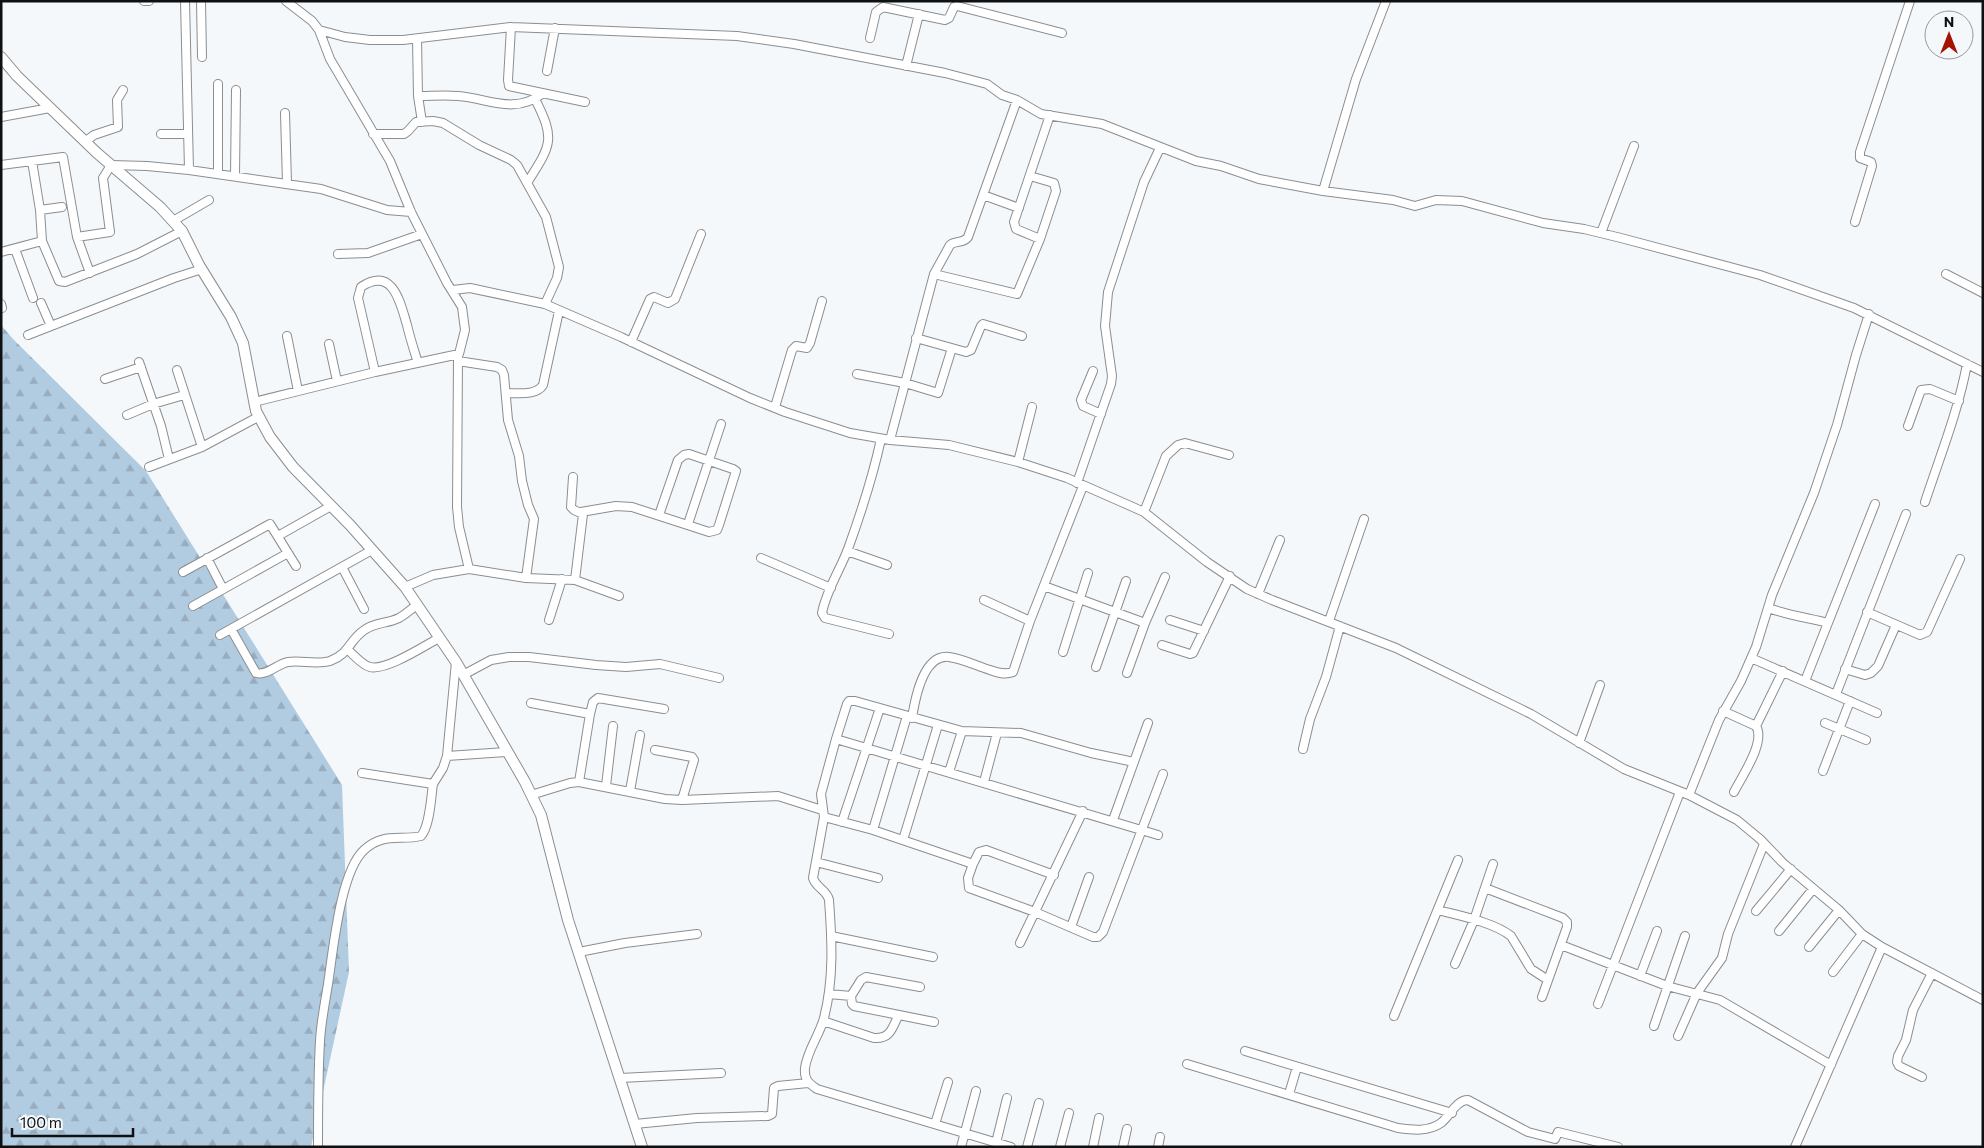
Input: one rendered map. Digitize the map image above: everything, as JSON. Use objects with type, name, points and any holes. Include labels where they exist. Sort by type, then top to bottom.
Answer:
[{"type":"street","points":[[144,1],[149,1]]},
{"type":"street","points":[[185,1],[189,170]]},
{"type":"street","points":[[201,1],[202,57]]},
{"type":"street","points":[[286,1],[312,21],[319,30],[330,59],[390,161],[411,212],[447,283],[462,307],[465,330],[458,357],[457,507],[459,527],[469,569]]},
{"type":"street","points":[[1323,191],[1356,79],[1386,1]]},
{"type":"street","points":[[1855,222],[1872,166],[1871,162],[1860,158],[1860,152],[1910,1]]},
{"type":"street","points":[[870,38],[876,12],[880,8],[945,20],[954,7],[957,6],[1062,33]]},
{"type":"street","points":[[906,66],[919,14]]},
{"type":"street","points":[[319,30],[345,37],[370,40],[417,39],[511,26],[738,36],[794,44],[906,66],[987,84],[1041,114],[1102,124],[1196,161],[1221,166],[1246,175],[1323,191],[1393,200],[1415,206],[1436,200],[1462,201],[1543,223],[1601,233],[1760,275],[1869,314],[1983,372]]},
{"type":"street","points":[[511,26],[509,86],[539,96],[585,102]]},
{"type":"street","points":[[547,71],[555,28]]},
{"type":"street","points":[[417,39],[418,96],[422,122]]},
{"type":"street","points":[[1,57],[5,68],[160,207],[182,230],[202,269],[231,317],[243,343],[258,416],[270,437],[293,467],[405,587],[456,662],[541,815],[568,920],[642,1147]]},
{"type":"street","points":[[218,84],[218,174]]},
{"type":"street","points":[[86,141],[98,133],[118,127],[117,100],[123,90]]},
{"type":"street","points":[[235,176],[236,90]]},
{"type":"street","points":[[418,96],[459,96],[499,105],[528,102],[539,96]]},
{"type":"street","points":[[527,183],[546,153],[549,142],[539,96]]},
{"type":"street","points":[[889,634],[825,618],[822,611],[847,551],[905,383],[934,274],[950,245],[954,242],[963,242],[968,237],[1017,100]]},
{"type":"street","points":[[1,117],[50,108]]},
{"type":"street","points":[[285,113],[287,183]]},
{"type":"street","points":[[1040,239],[1014,226],[1050,115]]},
{"type":"street","points":[[373,134],[406,133],[413,123],[443,123],[486,149],[517,164],[546,217],[558,267],[556,278],[545,304]]},
{"type":"street","points":[[161,134],[188,134]]},
{"type":"street","points":[[1601,233],[1634,146]]},
{"type":"street","points":[[873,830],[919,685],[932,663],[943,657],[950,657],[1003,674],[1013,672],[1080,484],[1111,384],[1112,376],[1105,326],[1108,292],[1144,182],[1160,148]]},
{"type":"street","points":[[1,165],[63,157],[77,236],[90,273]]},
{"type":"street","points":[[32,161],[40,210],[42,241],[59,281],[65,282],[137,254],[182,230]]},
{"type":"street","points":[[111,165],[189,170],[321,188],[387,210],[411,212]]},
{"type":"street","points":[[77,236],[110,232],[103,178],[111,165]]},
{"type":"street","points":[[934,274],[1017,294],[1040,239],[1056,191],[1054,183],[1030,176]]},
{"type":"street","points":[[983,195],[1019,208]]},
{"type":"street","points":[[173,221],[209,200]]},
{"type":"street","points":[[40,210],[62,207]]},
{"type":"street","points":[[338,254],[368,253],[422,234]]},
{"type":"street","points":[[631,342],[650,299],[654,297],[668,303],[675,299],[700,234]]},
{"type":"street","points":[[1,252],[42,241]]},
{"type":"street","points":[[15,249],[34,298]]},
{"type":"street","points":[[28,335],[174,278],[202,269]]},
{"type":"street","points":[[1946,274],[1983,294]]},
{"type":"street","points":[[375,372],[358,298],[361,287],[375,281],[385,282],[392,286],[400,299],[418,363]]},
{"type":"street","points":[[452,290],[470,288],[545,304],[750,398],[785,412],[850,433],[885,439],[943,444],[1018,462],[1080,484],[1144,512],[1207,562],[1247,589],[1396,648],[1439,668],[1531,714],[1624,769],[1689,795],[1737,820],[1813,889],[1840,910],[1862,934],[1882,947],[1983,1000]]},
{"type":"street","points":[[775,407],[792,350],[796,346],[807,348],[822,301]]},
{"type":"street","points":[[41,303],[50,326]]},
{"type":"street","points":[[506,393],[540,390],[543,385],[559,311]]},
{"type":"street","points":[[1689,795],[1723,711],[1741,681],[1751,658],[1772,595],[1814,493],[1837,425],[1869,314]]},
{"type":"street","points":[[916,338],[969,352],[983,324],[1022,336]]},
{"type":"street","points":[[287,336],[298,390]]},
{"type":"street","points":[[329,344],[337,381]]},
{"type":"street","points":[[857,374],[905,383],[938,392],[952,348]]},
{"type":"street","points":[[254,402],[375,372],[458,357],[502,370],[508,420],[519,456],[522,481],[528,505],[534,519],[526,578]]},
{"type":"street","points":[[106,379],[140,364],[169,459]]},
{"type":"street","points":[[1925,502],[1957,411],[1967,364]]},
{"type":"street","points":[[177,370],[202,447]]},
{"type":"street","points":[[1093,371],[1081,400],[1083,406],[1101,414]]},
{"type":"street","points":[[1908,426],[1921,390],[1930,390],[1959,401]]},
{"type":"street","points":[[127,415],[153,404],[184,395]]},
{"type":"street","points":[[1018,462],[1032,407]]},
{"type":"street","points":[[148,467],[202,447],[258,416]]},
{"type":"street","points":[[688,524],[722,424]]},
{"type":"street","points":[[1144,512],[1166,456],[1178,445],[1184,443],[1229,456]]},
{"type":"street","points":[[573,477],[571,507],[574,510],[581,512],[624,506],[659,515],[709,532],[717,530],[736,471],[689,454],[684,455],[678,460],[659,515]]},
{"type":"street","points":[[1805,681],[1875,504]]},
{"type":"street","points":[[278,536],[331,506]]},
{"type":"street","points":[[575,580],[583,514],[581,512]]},
{"type":"street","points":[[1836,694],[1906,514]]},
{"type":"street","points":[[1329,621],[1364,519]]},
{"type":"street","points":[[183,572],[267,525],[273,526],[296,566]]},
{"type":"street","points":[[1258,594],[1280,540]]},
{"type":"street","points":[[220,635],[372,550]]},
{"type":"street","points":[[847,551],[888,565]]},
{"type":"street","points":[[194,606],[288,553]]},
{"type":"street","points":[[207,558],[223,590]]},
{"type":"street","points":[[760,558],[831,588]]},
{"type":"street","points":[[1867,612],[1920,634],[1927,632],[1960,559]]},
{"type":"street","points":[[342,568],[364,609]]},
{"type":"street","points":[[405,587],[433,576],[469,569],[526,578],[575,580],[619,596]]},
{"type":"street","points":[[1063,652],[1088,573]]},
{"type":"street","points":[[1162,645],[1190,654],[1193,653],[1230,576]]},
{"type":"street","points":[[1127,673],[1145,623],[1165,577]]},
{"type":"street","points":[[549,620],[562,579]]},
{"type":"street","points":[[1096,667],[1126,581]]},
{"type":"street","points":[[1044,586],[1145,623]]},
{"type":"street","points":[[984,600],[1030,621]]},
{"type":"street","points":[[231,629],[256,673],[259,674],[288,662],[314,664],[329,661],[348,650],[364,629],[374,624],[397,619],[417,605]]},
{"type":"street","points":[[1768,608],[1789,615],[1803,616],[1828,623]]},
{"type":"street","points":[[1170,620],[1204,631]]},
{"type":"street","points":[[1845,669],[1865,675],[1875,670],[1896,625]]},
{"type":"street","points":[[1303,749],[1310,719],[1326,677],[1340,626]]},
{"type":"street","points":[[348,650],[367,666],[379,667],[390,664],[439,638]]},
{"type":"street","points":[[462,675],[491,660],[509,657],[529,657],[626,667],[660,664],[719,678]]},
{"type":"street","points":[[1751,658],[1877,713]]},
{"type":"street","points":[[318,1147],[320,1038],[339,920],[348,878],[354,863],[364,850],[380,840],[395,837],[421,836],[424,832],[433,784],[443,768],[447,756],[456,662]]},
{"type":"street","points":[[1756,726],[1783,671]]},
{"type":"street","points":[[1579,743],[1600,685]]},
{"type":"street","points":[[579,782],[593,702],[598,698],[664,709]]},
{"type":"street","points":[[1823,771],[1850,700]]},
{"type":"street","points":[[1011,1147],[996,1145],[965,1133],[817,1090],[806,1078],[805,1066],[823,1020],[829,994],[832,936],[828,896],[818,887],[813,878],[823,814],[821,794],[836,739],[849,701],[855,701],[962,731],[1030,735],[1091,753],[1134,762]]},
{"type":"street","points":[[531,703],[590,714]]},
{"type":"street","points":[[842,822],[880,708]]},
{"type":"street","points":[[1723,711],[1756,726],[1759,730],[1757,746],[1734,792]]},
{"type":"street","points":[[1113,820],[1148,722]]},
{"type":"street","points":[[1825,723],[1866,740]]},
{"type":"street","points":[[903,840],[938,724]]},
{"type":"street","points":[[606,786],[613,726]]},
{"type":"street","points":[[949,772],[962,731]]},
{"type":"street","points":[[984,782],[997,733]]},
{"type":"street","points":[[630,792],[640,735]]},
{"type":"street","points":[[836,739],[1158,834]]},
{"type":"street","points":[[655,750],[692,757],[694,760],[682,800]]},
{"type":"street","points":[[447,756],[506,752]]},
{"type":"street","points":[[362,773],[433,784]]},
{"type":"street","points":[[1054,875],[986,850],[981,850],[968,878],[969,888],[1071,926],[1093,937],[1098,937],[1103,932],[1163,774]]},
{"type":"street","points":[[531,795],[579,782],[682,800],[778,796],[842,822],[873,830],[973,864]]},
{"type":"street","points":[[1598,1004],[1680,792]]},
{"type":"street","points":[[1020,943],[1083,811]]},
{"type":"street","points":[[1678,1036],[1698,993],[1722,958],[1728,934],[1764,844]]},
{"type":"street","points":[[1394,1016],[1458,860]]},
{"type":"street","points":[[816,862],[878,878]]},
{"type":"street","points":[[1455,964],[1474,920],[1493,864]]},
{"type":"street","points":[[1756,912],[1791,869]]},
{"type":"street","points":[[1071,926],[1089,877]]},
{"type":"street","points":[[1485,888],[1563,918],[1567,922],[1567,927],[1542,997]]},
{"type":"street","points":[[1779,931],[1813,889]]},
{"type":"street","points":[[1438,910],[1474,920],[1506,932],[1511,936],[1531,969],[1548,980]]},
{"type":"street","points":[[1808,947],[1840,910]]},
{"type":"street","points":[[1640,976],[1657,931]]},
{"type":"street","points":[[579,952],[625,943],[697,934]]},
{"type":"street","points":[[1833,972],[1862,934]]},
{"type":"street","points":[[832,936],[933,957]]},
{"type":"street","points":[[1654,1026],[1685,936]]},
{"type":"street","points":[[1560,945],[1667,986],[1720,1000],[1831,1065]]},
{"type":"street","points":[[1795,1147],[1882,947]]},
{"type":"street","points":[[1922,1077],[1899,1066],[1897,1062],[1906,1040],[1917,1000],[1932,973]]},
{"type":"street","points":[[920,987],[866,977],[861,980],[851,996],[852,1004],[898,1016],[934,1022]]},
{"type":"street","points":[[829,994],[851,996]]},
{"type":"street","points":[[823,1020],[880,1039],[890,1033],[898,1016]]},
{"type":"street","points":[[1244,1051],[1452,1112]]},
{"type":"street","points":[[1187,1064],[1398,1128],[1426,1129],[1440,1123],[1458,1104],[1463,1100],[1468,1100],[1528,1132],[1554,1143],[1558,1132],[1588,1143],[1618,1147]]},
{"type":"street","points":[[1289,1094],[1297,1067]]},
{"type":"street","points":[[620,1078],[721,1073]]},
{"type":"street","points":[[635,1124],[697,1118],[768,1116],[772,1114],[774,1109],[774,1088],[808,1082]]},
{"type":"street","points":[[935,1124],[948,1082]]},
{"type":"street","points":[[961,1147],[976,1092]]},
{"type":"street","points":[[996,1145],[1007,1098]]},
{"type":"street","points":[[1027,1147],[1039,1103]]},
{"type":"street","points":[[1060,1147],[1069,1113]]},
{"type":"street","points":[[1093,1147],[1099,1118]]},
{"type":"street","points":[[1123,1147],[1127,1129]]},
{"type":"street","points":[[1158,1147],[1160,1137]]},
{"type":"green space","points":[[1,325],[146,471],[342,785],[349,972],[311,1147],[1,1147]]}]
